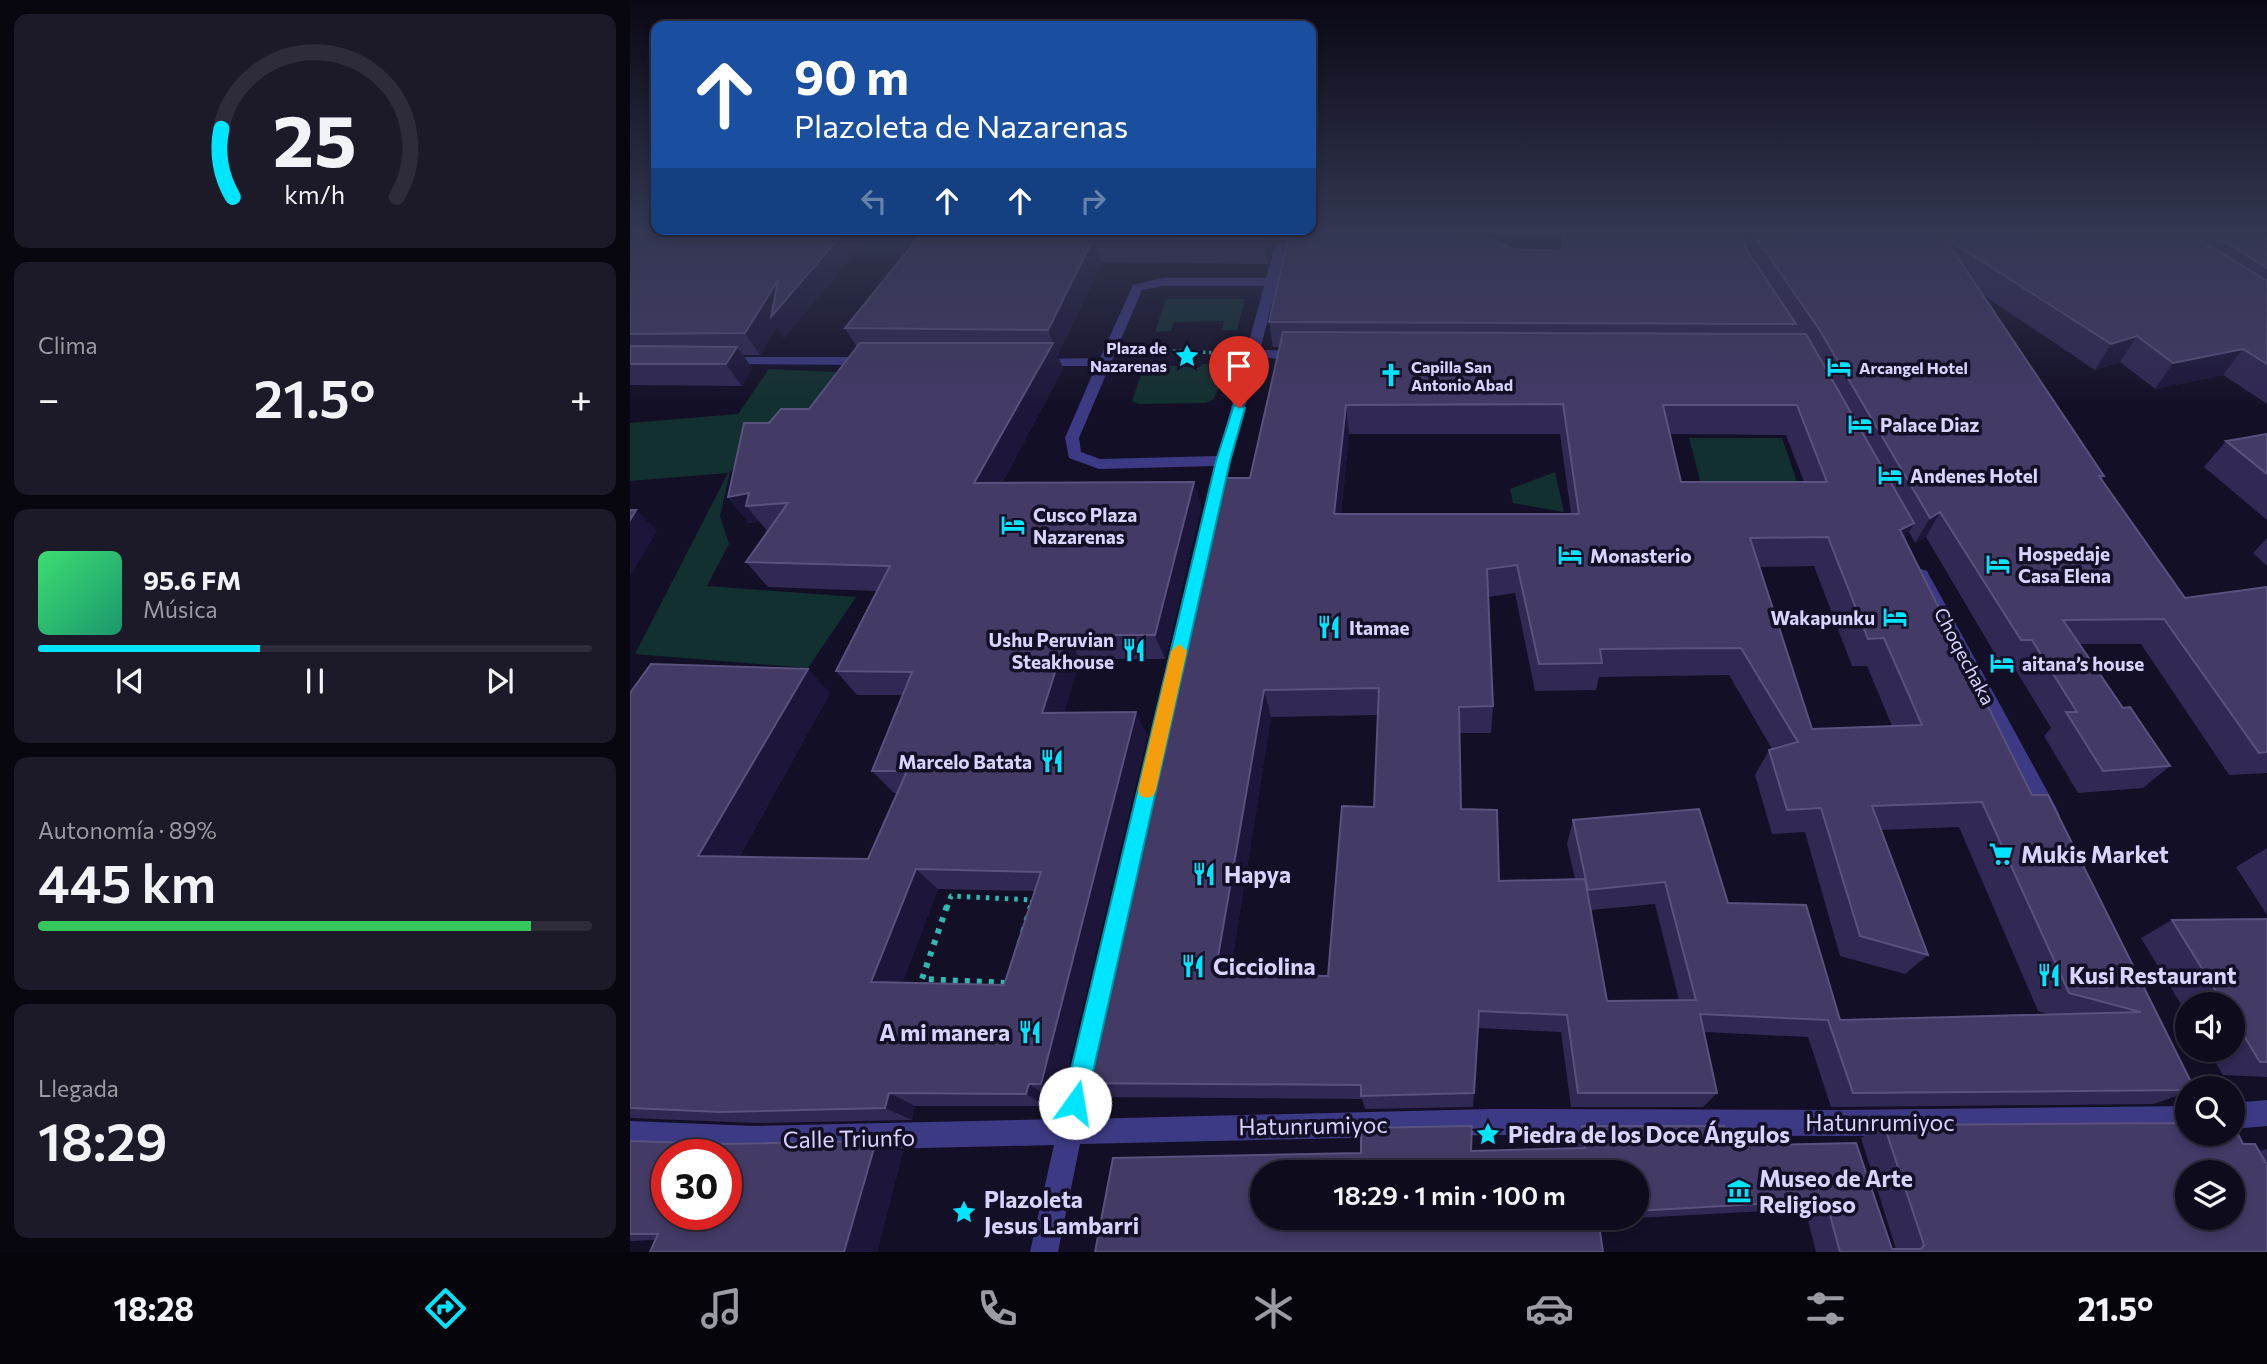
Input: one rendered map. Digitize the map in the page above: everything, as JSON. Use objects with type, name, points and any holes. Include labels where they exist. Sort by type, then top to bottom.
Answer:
[{"type":"street","points":[[1136,290],[1072,438],[1074,455],[1099,464],[1223,461]]},
{"type":"street","points":[[1211,514],[1271,290]]},
{"type":"street","points":[[1254,354],[1309,355]]},
{"type":"street","points":[[713,361],[880,361]]},
{"type":"street","points":[[1026,362],[1104,362]]},
{"type":"street","name":"Choqechaka","points":[[1911,556],[2059,833]]},
{"type":"street","points":[[1155,755],[1192,594]]},
{"type":"street","points":[[1044,1252],[1087,1050]]},
{"type":"street","points":[[2245,1115],[2267,1113]]},
{"type":"street","name":"Hatunrumiyoc","points":[[1069,1130],[1489,1122],[1840,1123],[2175,1119]]},
{"type":"street","points":[[1840,1123],[1848,1149]]},
{"type":"street","name":"Calle Triunfo","points":[[630,1134],[756,1139],[936,1136],[1069,1130]]},
{"type":"path","points":[[1139,350],[1254,354]]},
{"type":"path","points":[[951,896],[1033,900],[1008,983],[980,982],[922,979],[951,896]]},
{"type":"path","points":[[977,995],[980,982]]},
{"type":"green space","points":[[1166,299],[1245,299],[1237,330],[1222,330],[1224,321],[1174,322],[1171,331],[1155,332]]},
{"type":"green space","points":[[1145,364],[1199,368],[1202,364],[1228,364],[1214,399],[1206,403],[1139,404],[1132,401]]},
{"type":"green space","points":[[769,369],[855,373],[821,423],[757,441],[730,472],[720,516],[729,544],[707,586],[856,597],[808,668],[635,654],[728,473],[630,481],[630,423],[738,414]]},
{"type":"green space","points":[[1689,438],[1782,438],[1806,508],[1707,507]]},
{"type":"green space","points":[[1555,472],[1564,512],[1513,503],[1510,489]]},
{"type":"building","points":[[630,290],[772,290],[745,333],[630,334]]},
{"type":"building","points":[[776,290],[794,290],[771,317]]},
{"type":"building","points":[[876,290],[1068,290],[1048,330],[845,328]]},
{"type":"building","points":[[1276,290],[1774,290],[1796,324],[1269,322]]},
{"type":"building","points":[[1792,290],[1980,290],[2104,476],[2099,476],[2185,598],[2267,587],[2267,752],[2259,753],[2164,619],[2063,620],[2123,708],[2130,707],[2170,766],[2103,771],[2066,712],[2077,712],[2032,640],[2021,640],[1940,512],[1930,518],[1819,329]]},
{"type":"building","points":[[2027,290],[2267,290],[2267,364],[2243,349],[2173,363],[2137,336],[2111,344]]},
{"type":"building","points":[[1283,332],[1806,334],[1914,523],[1900,530],[2032,795],[2048,795],[2175,1050],[2175,1062],[2181,1062],[2188,1076],[2175,1076],[2175,1090],[1853,1093],[1828,1020],[1700,1014],[1717,1093],[1578,1093],[1567,1015],[1479,1011],[1474,1093],[1361,1096],[1361,1085],[1071,1083],[1160,709],[1166,709],[1186,632],[1178,632],[1215,478],[1250,478]],"holes":[[[1563,404],[1579,514],[1334,514],[1346,405]],[[1663,405],[1797,405],[1827,482],[1681,482]],[[1828,537],[1868,639],[1884,638],[1922,725],[1812,729],[1750,538]],[[1517,565],[1539,664],[1602,663],[1600,649],[1741,648],[1798,742],[1769,750],[1787,810],[1821,808],[1860,936],[1928,955],[1872,806],[1982,802],[2069,993],[2141,1012],[1840,1020],[1806,905],[1728,903],[1699,809],[1573,820],[1588,890],[1665,882],[1696,1000],[1607,1001],[1585,879],[1499,881],[1497,810],[1461,809],[1459,707],[1493,706],[1487,569]],[[1379,688],[1374,807],[1342,806],[1328,976],[1215,974],[1264,690]]]},
{"type":"building","points":[[860,343],[1053,343],[974,483],[1194,482],[1155,635],[1067,635],[1042,713],[1136,712],[1041,1084],[1029,1084],[1026,1094],[889,1093],[885,1108],[721,1112],[630,1108],[630,693],[651,664],[808,669],[698,856],[868,859],[907,771],[872,771],[912,672],[836,671],[890,566],[746,562],[788,503],[746,506],[749,493],[728,497],[744,423],[769,423],[781,409],[809,409]],"holes":[[[916,869],[1041,872],[1004,985],[871,982]]]},
{"type":"building","points":[[630,346],[737,347],[726,364],[630,364]]},
{"type":"building","points":[[2267,434],[2267,474],[2226,441]]},
{"type":"building","points":[[2267,919],[2267,1062],[2260,1062],[2245,1038],[2245,992],[2217,992],[2172,920]]},
{"type":"building","points":[[2175,1123],[2175,1146],[2255,1144],[2267,1163],[2267,1252],[1840,1252],[1826,1200],[1649,1210],[1649,1160],[1250,1160],[1250,1230],[1600,1230],[1603,1252],[1095,1252],[1113,1158],[1361,1153],[1361,1128],[1472,1126],[1471,1151],[1585,1148],[1582,1126],[1724,1126],[1728,1146],[1856,1143],[1892,1249],[1921,1249],[1924,1245],[1884,1125]]},
{"type":"building","points":[[630,1141],[651,1142],[651,1230],[742,1230],[742,1144],[876,1141],[844,1252],[650,1252],[658,1234],[630,1234]]},
{"type":"slow traffic","points":[[1147,790],[1179,651]]},
{"type":"place","name":"Plaza de Nazarenas","points":[[1187,356]]},
{"type":"place","name":"Arcangel Hotel","points":[[1839,367]]},
{"type":"place","name":"Capilla San Antonio Abad","points":[[1391,375]]},
{"type":"place","name":"Palace Diaz","points":[[1860,424]]},
{"type":"place","name":"Andenes Hotel","points":[[1890,475]]},
{"type":"place","name":"Cusco Plaza Nazarenas","points":[[1013,525]]},
{"type":"place","name":"Monasterio","points":[[1570,555]]},
{"type":"place","name":"Hospedaje Casa Elena","points":[[1998,564]]},
{"type":"place","name":"Wakapunku","points":[[1895,617]]},
{"type":"place","name":"Itamae","points":[[1329,627]]},
{"type":"place","name":"Ushu Peruvian Steakhouse","points":[[1134,650]]},
{"type":"place","name":"aitana’s house","points":[[2002,663]]},
{"type":"place","name":"Marcelo Batata","points":[[1052,761]]},
{"type":"place","name":"Mukis Market","points":[[2001,854]]},
{"type":"place","name":"Hapya","points":[[1204,874]]},
{"type":"place","name":"Cicciolina","points":[[1193,966]]},
{"type":"place","name":"Kusi Restaurant","points":[[2049,975]]},
{"type":"place","name":"A mi manera","points":[[1030,1032]]},
{"type":"place","name":"Piedra de los Doce Ángulos","points":[[1488,1134]]},
{"type":"place","name":"Museo de Arte Religioso","points":[[1739,1191]]},
{"type":"place","name":"Plazoleta Jesus Lambarri","points":[[964,1212]]},
{"type":"route","points":[[1075,1103],[1223,461],[1239,408]]}]
